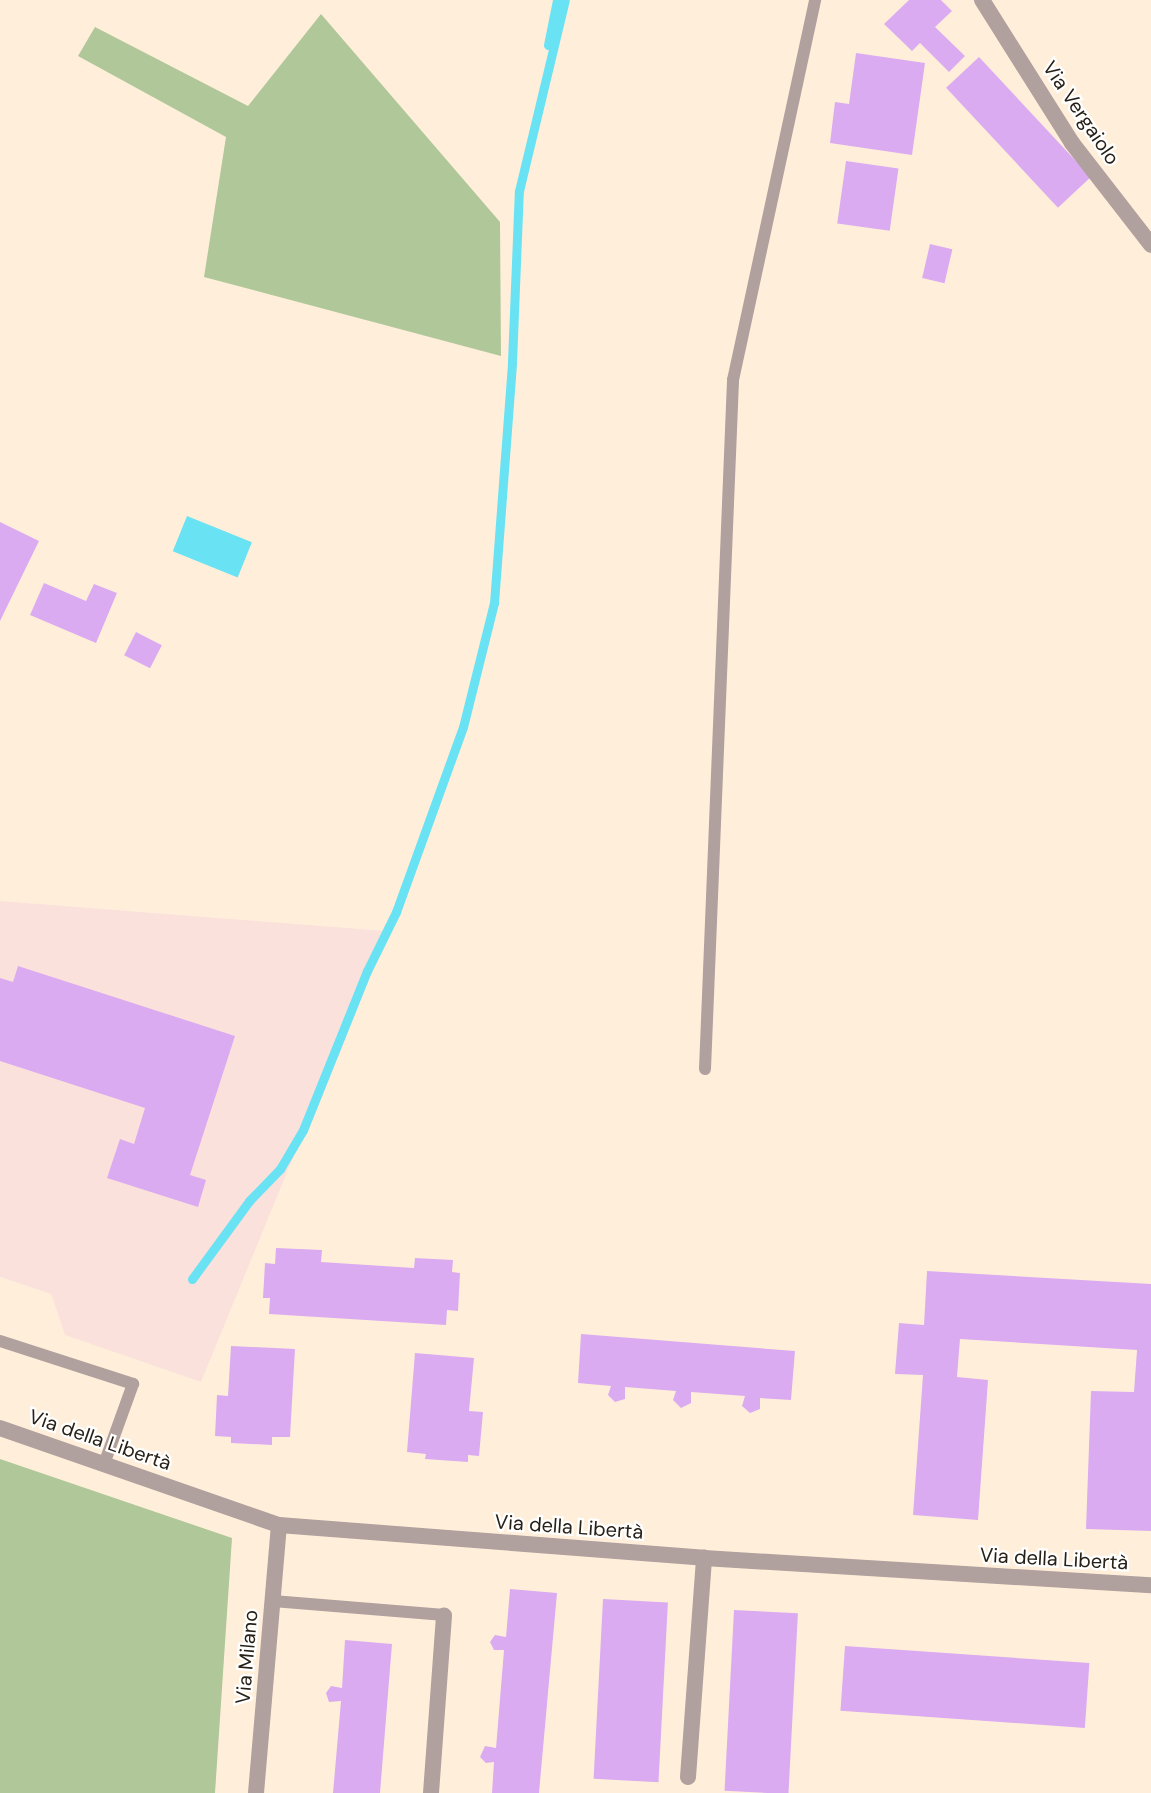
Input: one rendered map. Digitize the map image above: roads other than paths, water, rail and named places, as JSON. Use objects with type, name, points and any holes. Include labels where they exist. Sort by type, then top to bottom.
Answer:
[{"type":"street","name":"Via Vergaiolo","points":[[982,0],[1072,143],[1151,244]]},
{"type":"street","name":"Via della Libertà","points":[[0,1428],[279,1525],[704,1558],[1151,1586]]},
{"type":"street","name":"Via Milano","points":[[256,1793],[279,1525]]},
{"type":"street","points":[[688,1777],[704,1558]]},
{"type":"street","points":[[431,1793],[444,1616]]},
{"type":"lane","points":[[705,1069],[733,380],[815,0]]},
{"type":"lane","points":[[0,1341],[133,1384],[104,1464]]},
{"type":"lane","points":[[273,1601],[444,1616]]},
{"type":"water","points":[[187,516],[252,542],[238,577],[173,551]]},
{"type":"waterway","points":[[548,45],[557,0]]},
{"type":"waterway","points":[[192,1279],[249,1201],[280,1169],[303,1130],[367,971],[396,912],[463,727],[494,603],[512,362],[519,191],[565,0]]}]
